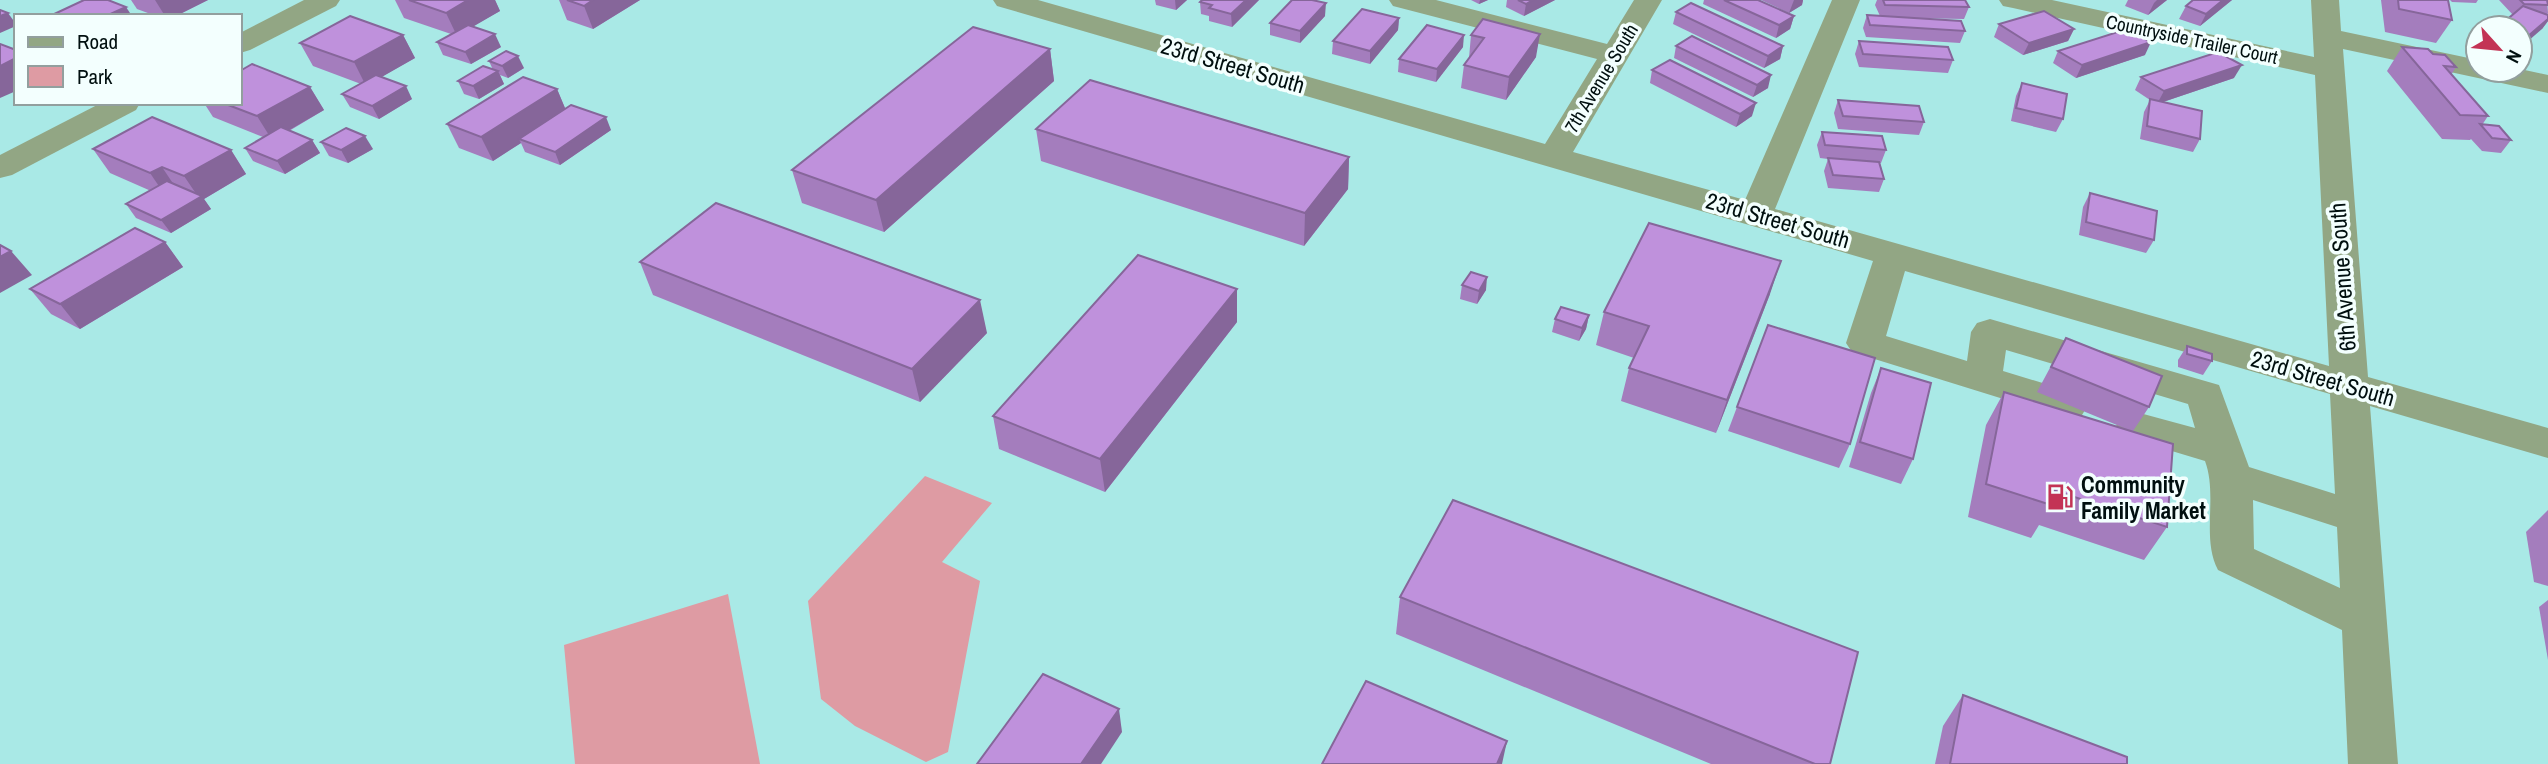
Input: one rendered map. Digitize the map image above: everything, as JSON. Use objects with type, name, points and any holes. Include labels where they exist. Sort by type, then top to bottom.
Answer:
[{"type":"street","points":[[242,43],[326,0]]},
{"type":"street","name":"23rd Street South","points":[[1007,0],[1756,213],[2548,443]]},
{"type":"street","points":[[1402,0],[1615,55]]},
{"type":"street","name":"7th Avenue South","points":[[1554,156],[1648,0]]},
{"type":"street","points":[[1756,213],[1846,0]]},
{"type":"street","name":"Countryside Trailer Court","points":[[2013,0],[2328,35],[2464,66]]},
{"type":"street","name":"6th Avenue South","points":[[2328,35],[2373,764]]},
{"type":"street","points":[[0,167],[121,105]]},
{"type":"street","points":[[1893,254],[1865,343],[2068,405]]},
{"type":"street","points":[[1983,379],[1994,283]]},
{"type":"street","points":[[2090,361],[2095,312]]},
{"type":"street","points":[[1990,332],[2205,396],[2227,465],[2233,558],[2364,620]]},
{"type":"street","points":[[2136,426],[2357,517]]},
{"type":"green space","points":[[925,476],[992,503],[942,562],[980,581],[948,752],[926,762],[855,726],[821,699],[808,601]]},
{"type":"green space","points":[[728,594],[760,764],[575,764],[564,645]]},
{"type":"building","points":[[84,0],[108,0],[126,7],[110,14],[54,14]]},
{"type":"building","points":[[409,0],[468,0],[446,13]]},
{"type":"building","points":[[567,0],[593,0],[584,6]]},
{"type":"building","points":[[1246,0],[1231,14],[1209,8],[1212,5],[1200,2]]},
{"type":"building","points":[[1292,0],[1326,3],[1300,31],[1270,23]]},
{"type":"building","points":[[1724,0],[1758,0],[1794,16],[1779,25]]},
{"type":"building","points":[[1883,0],[1965,0],[1969,7],[1885,5]]},
{"type":"building","points":[[2193,0],[2223,0],[2206,14],[2186,6]]},
{"type":"building","points":[[2398,0],[2448,0],[2452,20],[2399,9]]},
{"type":"building","points":[[2520,0],[2547,0],[2548,5],[2524,4]]},
{"type":"building","points":[[1691,3],[1783,46],[1768,56],[1676,12]]},
{"type":"building","points":[[2523,6],[2548,15],[2548,19],[2534,31],[2534,14],[2514,14]]},
{"type":"building","points":[[1362,9],[1399,18],[1370,51],[1333,41]]},
{"type":"building","points":[[2044,11],[2074,29],[2029,43],[1999,24]]},
{"type":"building","points":[[1867,15],[1961,21],[1965,31],[1870,25]]},
{"type":"building","points":[[350,16],[403,35],[354,62],[300,43]]},
{"type":"building","points":[[1483,19],[1540,34],[1509,77],[1464,65],[1484,38],[1471,35]]},
{"type":"building","points":[[468,25],[495,34],[465,52],[437,42]]},
{"type":"building","points":[[1427,25],[1464,35],[1437,69],[1399,59]]},
{"type":"building","points":[[973,27],[1050,49],[876,200],[792,170]]},
{"type":"building","points":[[2127,29],[2151,42],[2082,65],[2058,51]]},
{"type":"building","points":[[1692,36],[1771,75],[1757,85],[1676,46]]},
{"type":"building","points":[[1859,41],[1948,47],[1953,60],[1863,54]]},
{"type":"building","points":[[0,44],[14,49],[14,59],[0,66]]},
{"type":"building","points":[[2402,47],[2428,49],[2433,54],[2445,55],[2456,67],[2444,66],[2488,116],[2460,115]]},
{"type":"building","points":[[506,51],[518,56],[502,66],[489,61]]},
{"type":"building","points":[[2218,52],[2242,65],[2164,91],[2141,77]]},
{"type":"building","points":[[1670,60],[1756,103],[1740,114],[1652,70]]},
{"type":"building","points":[[252,64],[310,87],[257,116],[228,105],[242,105],[242,70]]},
{"type":"building","points":[[483,66],[498,71],[473,86],[458,81]]},
{"type":"building","points":[[376,75],[406,86],[372,106],[342,94]]},
{"type":"building","points":[[523,77],[557,89],[481,137],[447,124]]},
{"type":"building","points":[[1090,80],[1349,157],[1305,213],[1036,129]]},
{"type":"building","points":[[2022,83],[2067,94],[2063,119],[2016,108]]},
{"type":"building","points":[[2150,99],[2202,111],[2200,139],[2147,126]]},
{"type":"building","points":[[1838,100],[1919,106],[1924,122],[1843,116]]},
{"type":"building","points":[[571,105],[606,117],[555,152],[519,139]]},
{"type":"building","points":[[152,117],[231,150],[184,176],[162,167],[150,173],[93,149]]},
{"type":"building","points":[[2480,124],[2499,126],[2511,140],[2492,138]]},
{"type":"building","points":[[281,127],[312,140],[277,161],[245,148]]},
{"type":"building","points":[[346,128],[365,136],[341,150],[321,142]]},
{"type":"building","points":[[1822,132],[1882,136],[1886,150],[1825,145]]},
{"type":"building","points":[[1828,158],[1879,162],[1884,179],[1833,175]]},
{"type":"building","points":[[167,181],[202,196],[161,220],[126,204]]},
{"type":"building","points":[[2090,193],[2157,211],[2154,240],[2086,222]]},
{"type":"building","points":[[716,203],[980,300],[912,369],[640,262]]},
{"type":"building","points":[[1649,223],[1781,261],[1727,400],[1629,368],[1649,326],[1604,312]]},
{"type":"building","points":[[135,228],[165,242],[60,304],[30,289]]},
{"type":"building","points":[[0,245],[11,251],[0,257]]},
{"type":"building","points":[[1138,255],[1237,289],[1100,459],[993,416]]},
{"type":"building","points":[[1471,272],[1487,277],[1479,291],[1462,285]]},
{"type":"building","points":[[1561,307],[1589,315],[1582,328],[1555,319]]},
{"type":"building","points":[[1768,325],[1875,358],[1850,444],[1737,407]]},
{"type":"building","points":[[2066,338],[2162,376],[2149,407],[2051,367]]},
{"type":"building","points":[[2187,346],[2212,354],[2212,361],[2187,354]]},
{"type":"building","points":[[1881,368],[1931,383],[1913,459],[1860,442]]},
{"type":"building","points":[[2004,392],[2173,444],[2167,527],[2053,490],[2051,505],[1986,484]]},
{"type":"building","points":[[1453,500],[1858,652],[1830,764],[1815,764],[1400,597]]},
{"type":"building","points":[[1043,674],[1119,709],[1081,764],[977,764]]},
{"type":"building","points":[[1366,681],[1507,741],[1497,764],[1322,764]]},
{"type":"building","points":[[1963,695],[2127,757],[2127,764],[1950,764]]},
{"type":"place","name":"Community Family Market","points":[[2060,497]]}]
